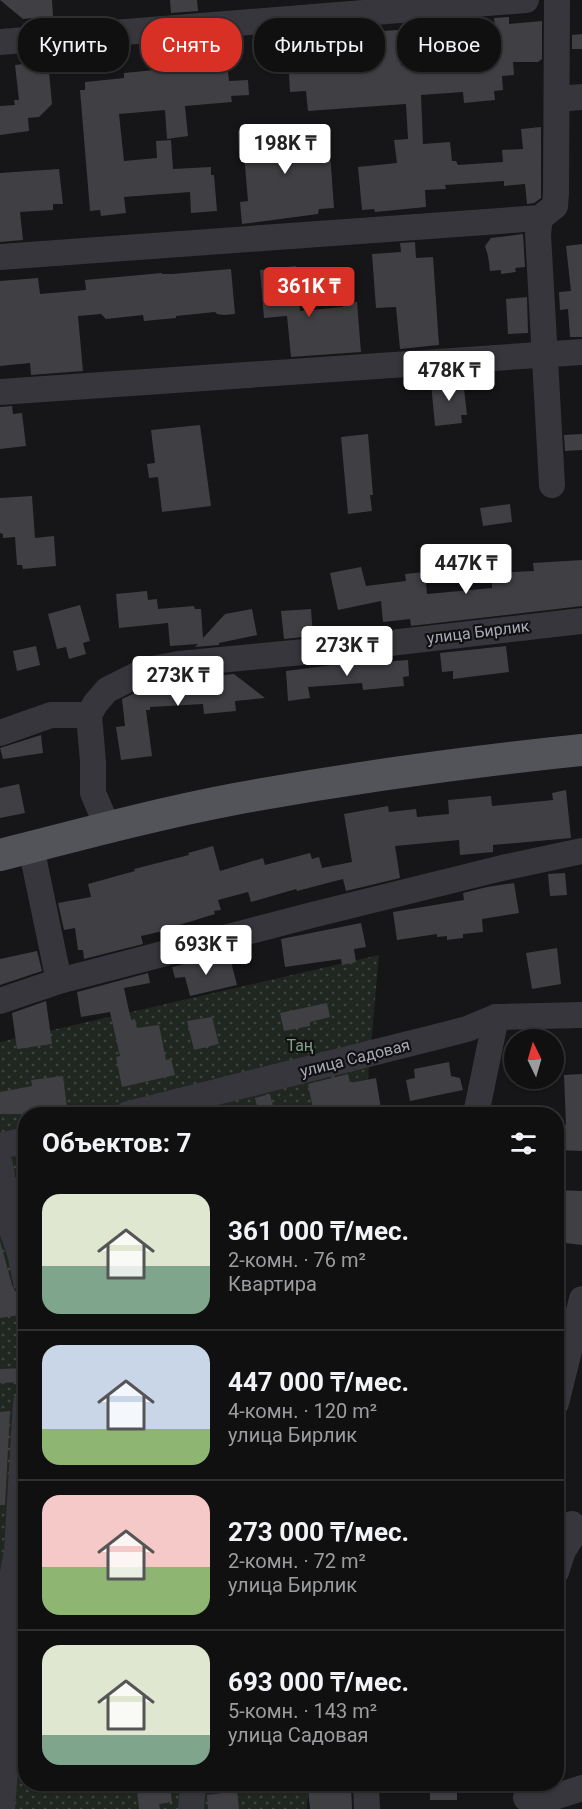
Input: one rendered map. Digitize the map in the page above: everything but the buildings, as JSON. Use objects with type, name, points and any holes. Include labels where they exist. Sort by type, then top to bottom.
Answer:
[{"type":"main road","points":[[0,855],[233,799],[356,779],[582,750]]},
{"type":"street","points":[[0,42],[526,0]]},
{"type":"street","points":[[0,257],[540,218],[555,206],[556,193],[556,0]]},
{"type":"street","points":[[557,99],[582,97]]},
{"type":"street","points":[[540,218],[538,234],[552,485]]},
{"type":"street","points":[[0,392],[582,352]]},
{"type":"street","name":"улица Бирлик","points":[[89,715],[107,690],[147,670],[582,621]]},
{"type":"street","points":[[0,733],[51,715],[89,715],[93,793],[108,828]]},
{"type":"street","points":[[32,847],[59,981]]},
{"type":"street","points":[[0,1001],[59,981],[312,915],[582,851]]},
{"type":"street","name":"улица Садовая","points":[[156,1107],[467,1029],[496,1017],[582,1015]]},
{"type":"street","points":[[477,1107],[496,1017]]},
{"type":"street","points":[[0,1146],[18,1142]]},
{"type":"street","points":[[0,1166],[11,1227],[18,1247]]},
{"type":"street","points":[[564,1370],[582,1299]]},
{"type":"street","points":[[564,1550],[571,1539],[570,1518]]},
{"type":"street","points":[[2,1809],[13,1617],[13,1572],[18,1535]]},
{"type":"street","points":[[526,1797],[545,1800],[582,1788]]},
{"type":"street","points":[[191,1809],[192,1791]]},
{"type":"street","points":[[367,1791],[368,1809]]},
{"type":"green space","name":"Таң","points":[[379,955],[366,1107],[18,1107],[18,1791],[308,1791],[307,1809],[0,1809],[0,1042]]}]
